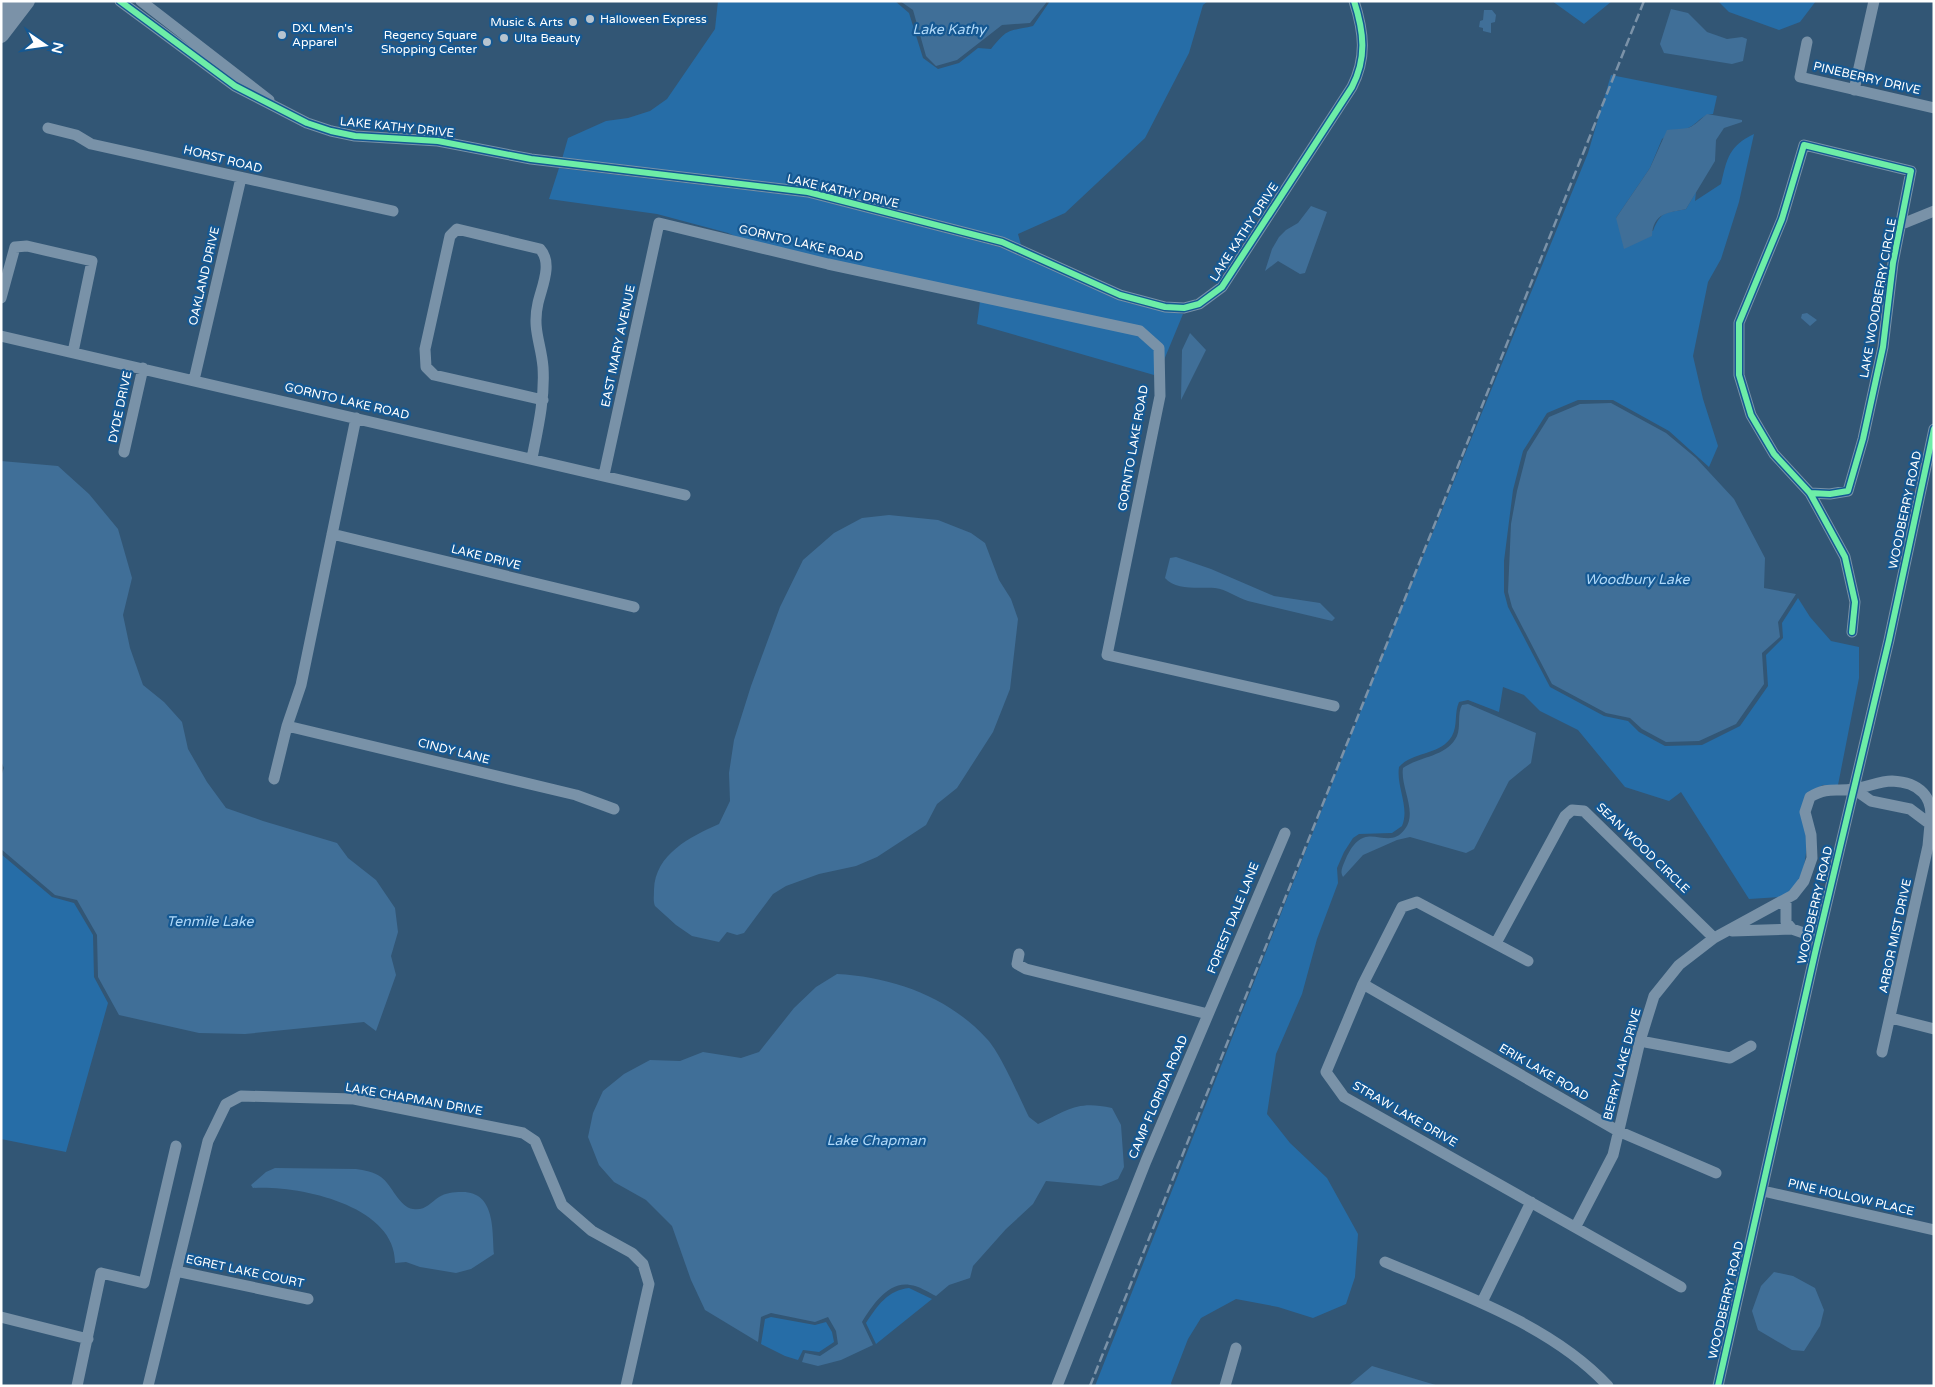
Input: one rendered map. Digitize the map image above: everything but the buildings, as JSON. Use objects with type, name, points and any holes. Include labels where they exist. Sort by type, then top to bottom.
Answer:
[{"type":"highway","points":[[1,16],[9,1]]},
{"type":"highway","points":[[1,35],[27,1]]},
{"type":"street","name":"LAKE KATHY DRIVE","points":[[120,1],[213,71],[258,99],[276,106],[307,123],[355,136],[438,141],[531,160],[808,192],[1002,242],[1125,297],[1165,307],[1184,308],[1208,300],[1222,287],[1352,87],[1360,70],[1364,49],[1362,26],[1354,1]]},
{"type":"street","name":"LAKE KATHY DRIVE","points":[[140,1],[276,106]]},
{"type":"street","points":[[1854,90],[1874,1]]},
{"type":"street","name":"PINEBERRY DRIVE","points":[[1807,42],[1800,77],[1934,108]]},
{"type":"street","name":"HORST ROAD","points":[[48,128],[76,136],[91,144],[164,158],[241,178],[393,211]]},
{"type":"street","name":"LAKE WOODBERRY CIRCLE","points":[[1810,493],[1830,494],[1848,491],[1863,439],[1883,347],[1893,263],[1911,171],[1804,145],[1782,219],[1739,323],[1739,375],[1751,415],[1774,454],[1810,493],[1845,558],[1855,602],[1852,632]]},
{"type":"street","name":"OAKLAND DRIVE","points":[[194,380],[241,178]]},
{"type":"street","points":[[1902,224],[1934,212]]},
{"type":"street","name":"GORNTO LAKE ROAD","points":[[660,223],[828,264],[1140,331],[1159,348],[1160,396],[1107,655],[1334,706]]},
{"type":"street","name":"EAST MARY AVENUE","points":[[604,475],[660,223]]},
{"type":"street","points":[[532,458],[543,400],[543,366],[535,328],[536,314],[547,263],[544,253],[540,249],[457,230],[450,236],[425,349],[426,367],[434,374],[543,400]]},
{"type":"street","points":[[1,298],[14,247],[27,246],[92,261],[73,352]]},
{"type":"street","name":"GORNTO LAKE ROAD","points":[[1,336],[685,495]]},
{"type":"street","name":"DYDE DRIVE","points":[[124,452],[143,368]]},
{"type":"street","points":[[274,779],[287,726],[300,685],[356,418]]},
{"type":"street","name":"WOODBERRY ROAD","points":[[1718,1386],[1818,938],[1889,640],[1934,429]]},
{"type":"street","name":"LAKE DRIVE","points":[[332,534],[634,607]]},
{"type":"street","name":"CINDY LANE","points":[[287,726],[576,795],[614,809]]},
{"type":"street","points":[[1854,789],[1891,781],[1907,783],[1921,789],[1926,795],[1914,812]]},
{"type":"street","points":[[1854,789],[1871,801],[1910,809],[1930,824]]},
{"type":"street","name":"BERRY LAKE DRIVE","points":[[1576,1226],[1613,1156],[1640,1041],[1654,996],[1680,964],[1714,938],[1793,896],[1804,881],[1812,858],[1811,836],[1806,812],[1810,797],[1823,790],[1854,789]]},
{"type":"street","name":"ARBOR MIST DRIVE","points":[[1882,1052],[1928,846],[1933,813],[1930,800],[1926,795]]},
{"type":"street","name":"SEAN WOOD CIRCLE","points":[[1496,943],[1565,816],[1572,810],[1584,811],[1714,938]]},
{"type":"street","name":"FOREST DALE LANE","points":[[1208,1014],[1285,833]]},
{"type":"street","points":[[1786,900],[1786,922],[1792,929]]},
{"type":"street","name":"STRAW LAKE DRIVE","points":[[1528,961],[1417,902],[1402,907],[1363,984],[1326,1072],[1344,1097],[1576,1226],[1681,1287]]},
{"type":"street","name":"BERRY LAKE DRIVE","points":[[1726,932],[1792,929],[1818,938]]},
{"type":"street","points":[[1019,954],[1017,964],[1026,969],[1208,1014]]},
{"type":"street","name":"ERIK LAKE ROAD","points":[[1363,984],[1618,1131],[1716,1173]]},
{"type":"street","name":"CAMP FLORIDA ROAD","points":[[1057,1386],[1146,1161],[1208,1014]]},
{"type":"street","points":[[1891,1018],[1934,1028]]},
{"type":"street","points":[[1640,1041],[1730,1058],[1751,1046]]},
{"type":"street","name":"LAKE CHAPMAN DRIVE","points":[[148,1386],[208,1141],[226,1104],[241,1096],[354,1100],[523,1133],[535,1141],[562,1205],[592,1230],[632,1253],[643,1264],[650,1284],[626,1386]]},
{"type":"street","points":[[77,1386],[101,1273],[144,1283],[176,1146]]},
{"type":"street","name":"PINE HOLLOW PLACE","points":[[1763,1191],[1934,1230]]},
{"type":"street","points":[[1482,1302],[1531,1202]]},
{"type":"street","points":[[1385,1262],[1482,1302],[1545,1336],[1599,1375],[1608,1386]]},
{"type":"street","name":"EGRET LAKE COURT","points":[[176,1271],[308,1299]]},
{"type":"street","points":[[1,1317],[88,1339]]},
{"type":"street","points":[[1224,1386],[1236,1348]]},
{"type":"shaded area","points":[[718,1],[895,1],[909,13],[923,58],[938,69],[959,63],[978,48],[991,49],[1002,37],[1013,30],[1033,26],[1050,1],[1208,1],[1203,5],[1189,53],[1145,138],[1065,213],[1018,234],[1021,245],[840,195],[562,159],[568,138],[606,121],[628,118],[650,111],[667,99],[715,29]]},
{"type":"shaded area","points":[[1552,1],[1612,1],[1584,24]]},
{"type":"shaded area","points":[[1718,1],[1816,1],[1800,22],[1779,30],[1729,12]]},
{"type":"shaded area","points":[[1611,75],[1717,96],[1713,114],[1703,117],[1688,128],[1674,130],[1662,139],[1650,168],[1616,218],[1653,231],[1659,219],[1665,214],[1686,209],[1696,192],[1695,201],[1721,184],[1730,154],[1739,143],[1754,134],[1739,202],[1721,259],[1708,282],[1693,356],[1703,399],[1718,446],[1709,467],[1669,431],[1613,400],[1578,400],[1547,413],[1523,451],[1513,490],[1504,561],[1504,592],[1508,607],[1550,687],[1604,716],[1628,721],[1639,732],[1665,746],[1702,745],[1740,726],[1768,686],[1766,655],[1783,638],[1782,623],[1798,598],[1810,617],[1831,641],[1859,647],[1859,678],[1838,785],[1823,785],[1807,794],[1807,835],[1804,868],[1799,882],[1792,891],[1781,897],[1749,899],[1681,792],[1669,801],[1625,787],[1578,730],[1540,711],[1524,695],[1503,687],[1499,712],[1468,700],[1459,702],[1454,732],[1447,742],[1441,747],[1412,758],[1399,767],[1399,782],[1404,804],[1402,826],[1392,833],[1359,834],[1353,838],[1344,852],[1337,868],[1338,883],[1317,939],[1302,994],[1276,1054],[1267,1114],[1290,1143],[1327,1178],[1358,1234],[1355,1277],[1346,1304],[1313,1318],[1278,1307],[1236,1299],[1201,1318],[1188,1339],[1171,1383],[1172,1386],[1095,1386],[1382,657],[1588,153]]},
{"type":"shaded area","points":[[559,168],[808,197],[1000,247],[1129,303],[1183,314],[1164,360],[1143,328],[829,260],[739,238],[728,233],[657,214],[549,199]]},
{"type":"shaded area","points":[[980,301],[1137,335],[1154,350],[1154,375],[977,324]]},
{"type":"shaded area","points":[[1,854],[52,897],[74,903],[93,935],[94,977],[108,1003],[66,1152],[1,1139]]},
{"type":"shaded area","points":[[909,1288],[932,1299],[876,1344],[866,1323],[889,1295]]},
{"type":"shaded area","points":[[771,1317],[815,1325],[826,1322],[832,1332],[834,1342],[819,1352],[803,1350],[798,1360],[785,1356],[761,1344],[765,1319]]},
{"type":"water","name":"Lake Kathy","points":[[900,1],[1046,1],[1046,3],[1030,23],[1002,25],[957,60],[936,66],[926,56],[913,10]]},
{"type":"water","points":[[1671,9],[1688,13],[1707,32],[1727,39],[1742,37],[1747,39],[1743,61],[1732,64],[1664,53],[1660,44]]},
{"type":"water","points":[[1484,10],[1492,10],[1496,15],[1495,22],[1491,23],[1491,33],[1483,31],[1483,28],[1479,27],[1480,21],[1483,20]]},
{"type":"water","points":[[1707,114],[1742,120],[1742,122],[1724,128],[1716,140],[1715,161],[1686,209],[1663,215],[1655,222],[1652,236],[1624,249],[1616,218],[1650,168],[1667,130],[1689,128]]},
{"type":"water","points":[[1311,206],[1327,212],[1305,273],[1300,274],[1278,261],[1265,271],[1272,249],[1279,237],[1298,223]]},
{"type":"water","points":[[1807,313],[1817,320],[1810,326],[1801,318],[1802,314]]},
{"type":"water","points":[[1190,333],[1206,350],[1181,400],[1182,350]]},
{"type":"water","name":"Woodbury Lake","points":[[1611,403],[1666,433],[1696,458],[1734,499],[1765,558],[1764,588],[1796,594],[1778,622],[1780,637],[1762,653],[1764,684],[1736,724],[1699,741],[1666,742],[1642,729],[1630,718],[1606,713],[1552,684],[1512,607],[1508,592],[1511,524],[1527,452],[1549,417],[1580,404]]},
{"type":"water","name":"Tenmile Lake","points":[[1,461],[58,466],[89,494],[118,529],[132,578],[123,615],[130,648],[143,685],[164,702],[182,722],[188,749],[207,782],[226,808],[337,843],[348,858],[376,880],[395,908],[398,932],[391,956],[396,975],[376,1031],[364,1022],[245,1034],[199,1033],[119,1015],[98,977],[97,935],[77,900],[55,895],[1,849],[1,776],[4,768],[1,761]]},
{"type":"water","points":[[889,515],[938,520],[971,533],[985,543],[999,580],[1011,599],[1018,619],[1010,689],[993,732],[957,788],[937,804],[926,825],[877,857],[856,866],[819,874],[786,886],[773,894],[744,933],[737,935],[727,932],[719,942],[692,936],[676,925],[655,906],[654,890],[656,877],[660,866],[676,848],[719,824],[730,801],[729,773],[734,740],[751,686],[780,607],[803,560],[834,533],[862,518]]},
{"type":"water","points":[[1176,557],[1211,569],[1274,596],[1320,603],[1335,618],[1332,621],[1248,601],[1215,588],[1188,588],[1175,585],[1165,578],[1170,558]]},
{"type":"water","points":[[1468,704],[1536,733],[1531,763],[1509,781],[1474,849],[1466,853],[1410,837],[1397,840],[1363,855],[1343,877],[1341,872],[1344,863],[1359,840],[1367,837],[1390,838],[1398,836],[1405,829],[1410,815],[1403,768],[1440,752],[1453,743],[1458,732],[1462,705]]},
{"type":"water","name":"Lake Chapman","points":[[837,974],[879,980],[919,992],[938,1001],[972,1024],[992,1046],[1004,1065],[1029,1117],[1038,1124],[1065,1111],[1081,1106],[1090,1105],[1112,1108],[1121,1125],[1124,1167],[1118,1179],[1101,1186],[1046,1181],[1033,1204],[1006,1229],[973,1266],[970,1278],[949,1285],[936,1296],[910,1285],[902,1285],[888,1291],[876,1302],[862,1322],[873,1345],[841,1360],[818,1366],[802,1362],[805,1353],[820,1356],[838,1344],[836,1331],[828,1317],[815,1322],[771,1313],[761,1317],[758,1342],[705,1310],[691,1280],[672,1226],[646,1200],[614,1182],[599,1165],[588,1137],[593,1113],[603,1091],[624,1074],[650,1060],[680,1061],[703,1052],[741,1058],[759,1052],[794,1008],[816,987]]},
{"type":"water","points":[[275,1168],[356,1169],[369,1172],[381,1177],[404,1204],[413,1209],[424,1208],[439,1197],[447,1194],[472,1193],[481,1198],[490,1214],[494,1254],[471,1269],[456,1273],[420,1267],[406,1262],[395,1263],[391,1243],[380,1226],[362,1213],[318,1195],[294,1190],[253,1188],[251,1185],[266,1172]]},
{"type":"water","points":[[1774,1272],[1793,1276],[1815,1288],[1824,1310],[1820,1326],[1804,1351],[1792,1350],[1758,1330],[1752,1311],[1761,1286]]},
{"type":"water","points":[[1372,1366],[1439,1386],[1348,1386]]},
{"type":"railway","points":[[1090,1386],[1644,1]]},
{"type":"cycle path","points":[[120,1],[235,86],[307,123],[331,131],[355,136],[438,141],[531,159],[808,192],[1002,242],[1120,295],[1165,307],[1184,308],[1199,304],[1222,287],[1352,87],[1362,55],[1362,34],[1354,1]]},
{"type":"cycle path","points":[[1810,493],[1830,494],[1848,491],[1863,439],[1883,347],[1893,263],[1911,171],[1804,145],[1782,219],[1739,323],[1739,375],[1751,415],[1774,454],[1810,493],[1845,557],[1855,602],[1852,632]]},
{"type":"cycle path","points":[[1718,1386],[1815,953],[1889,640],[1934,429]]},
{"type":"place","name":"Halloween Express","points":[[590,19]]},
{"type":"place","name":"Music & Arts","points":[[573,22]]},
{"type":"place","name":"DXL Men's Apparel","points":[[282,35]]},
{"type":"place","name":"Ulta Beauty","points":[[504,38]]},
{"type":"place","name":"Regency Square Shopping Center","points":[[487,42]]}]
